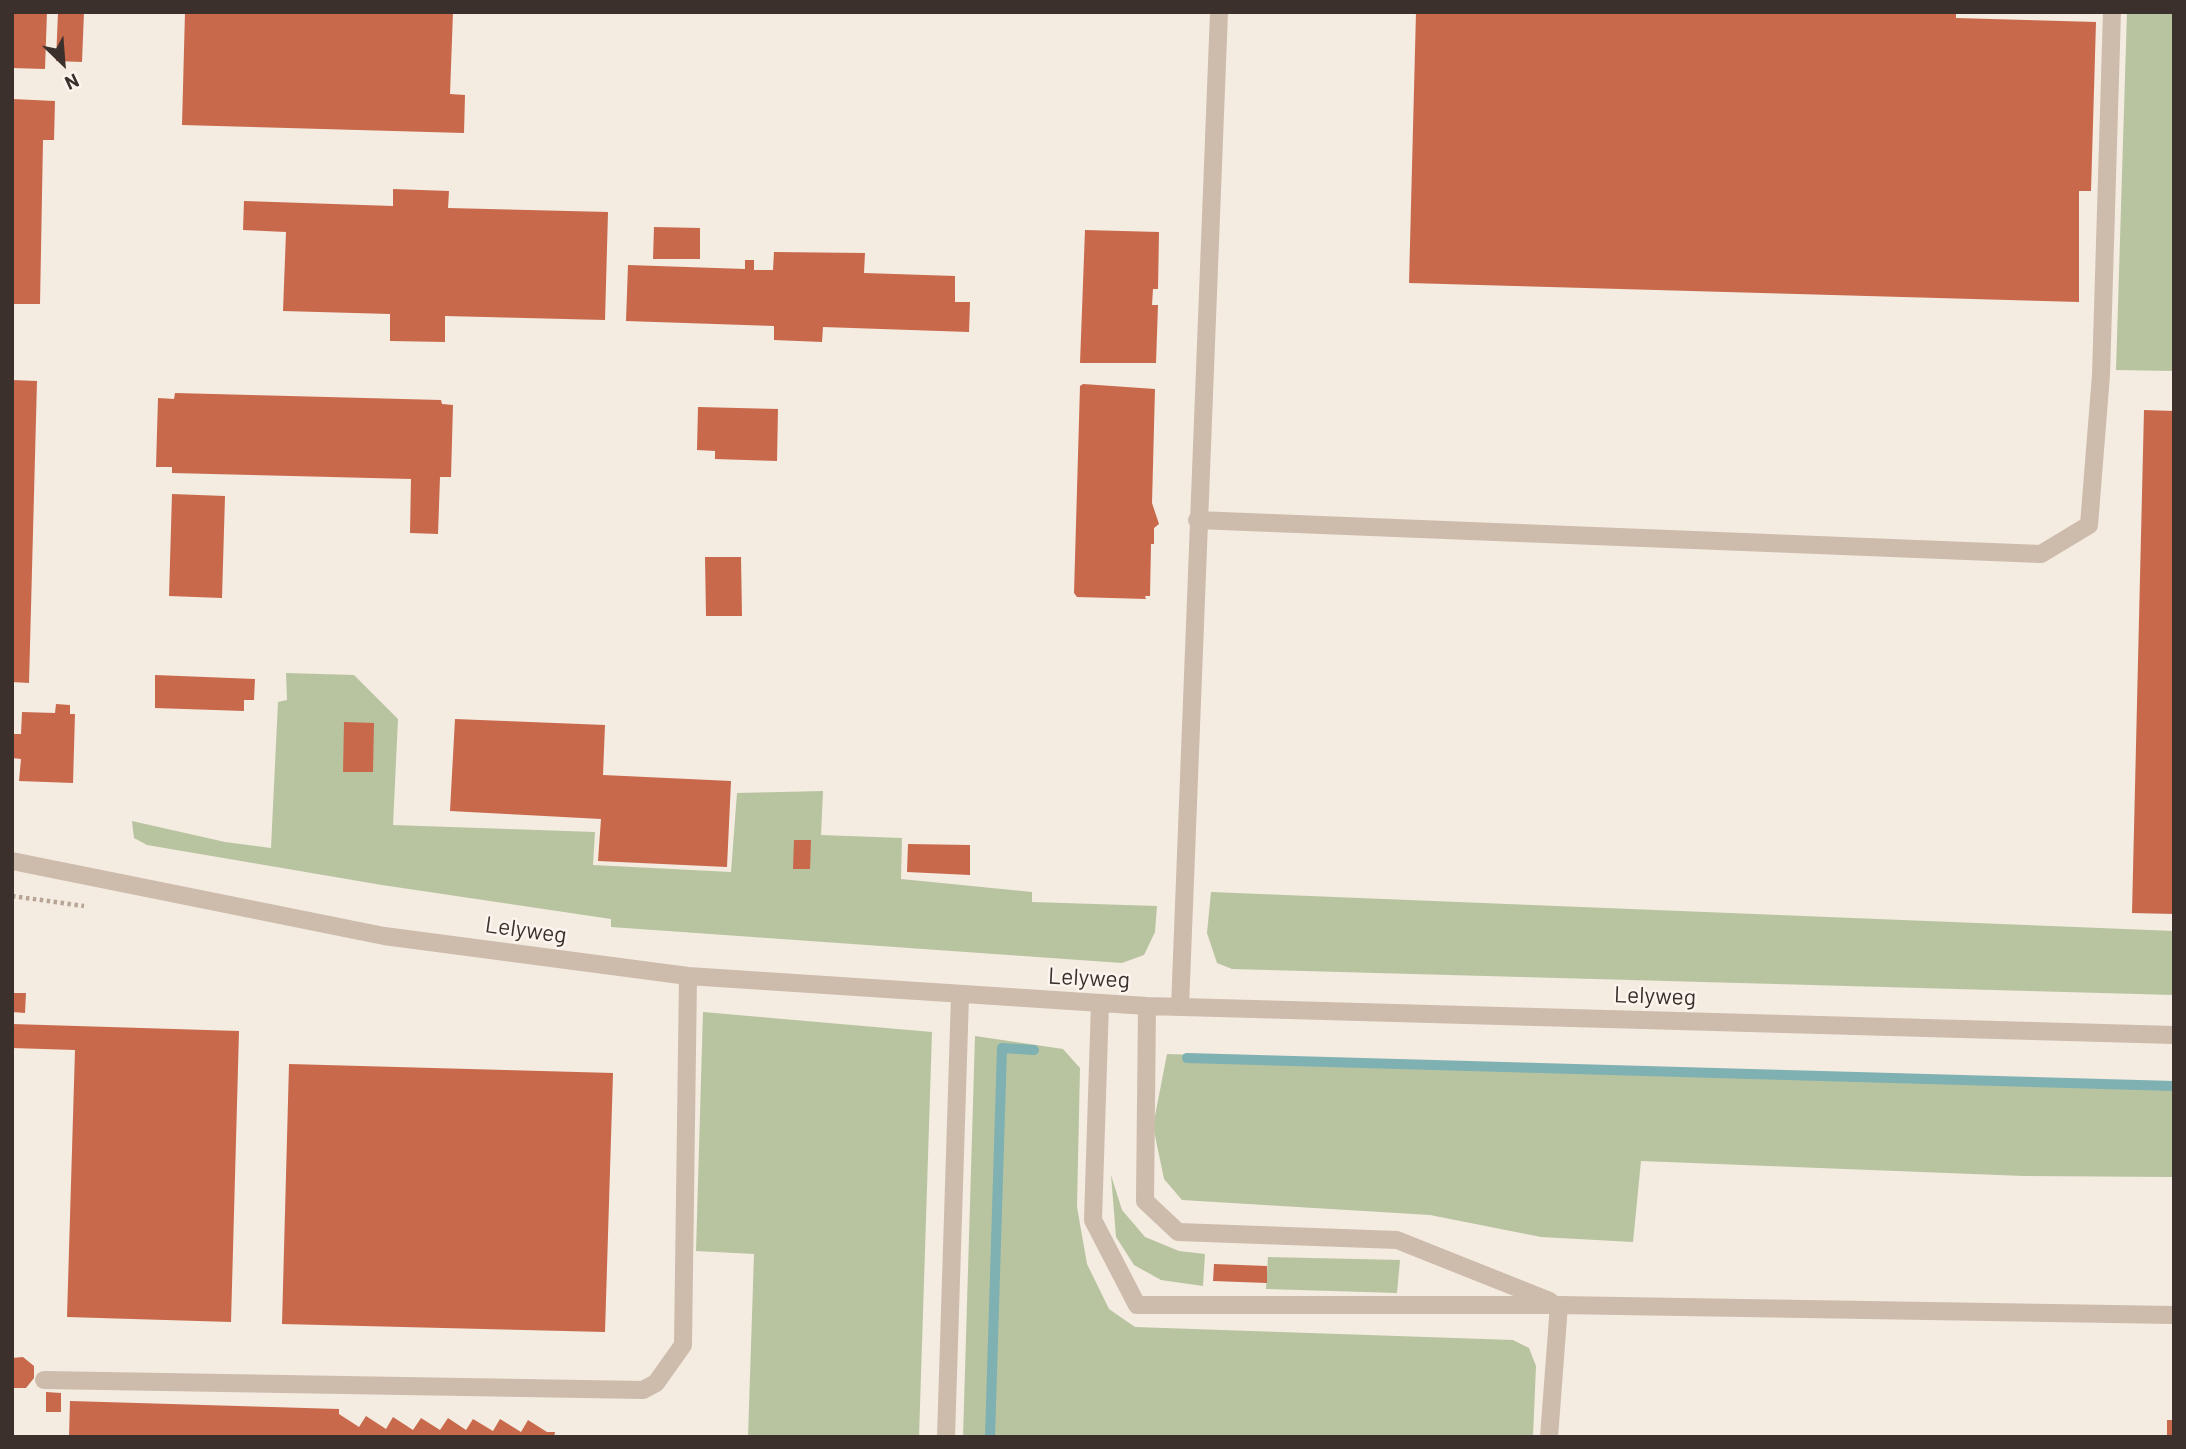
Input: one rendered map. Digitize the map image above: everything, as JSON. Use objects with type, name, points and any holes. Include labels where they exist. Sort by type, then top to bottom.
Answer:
[{"type":"street","points":[[1180,1007],[1219,12]]},
{"type":"street","points":[[1197,520],[2041,554],[2089,525],[2101,375],[2112,12]]},
{"type":"street","name":"Lelyweg","points":[[12,861],[384,936],[688,976],[960,996],[1147,1006],[2174,1035]]},
{"type":"street","points":[[44,1380],[643,1390],[656,1384],[683,1345],[688,976]]},
{"type":"street","points":[[946,1437],[960,996]]},
{"type":"street","points":[[1100,1003],[1093,1220],[1137,1305],[1559,1305],[2174,1315]]},
{"type":"street","points":[[1147,1006],[1146,1201],[1178,1232],[1397,1240],[1559,1305]]},
{"type":"street","points":[[1549,1437],[1559,1305]]},
{"type":"green space","points":[[2127,12],[2174,12],[2174,371],[2116,370]]},
{"type":"green space","points":[[286,673],[354,675],[398,719],[393,825],[595,832],[593,865],[731,872],[737,793],[823,791],[821,835],[902,838],[901,879],[1032,892],[1032,902],[1157,906],[1155,932],[1144,955],[1122,963],[611,927],[611,919],[382,885],[147,845],[134,838],[132,821],[225,842],[271,848],[278,702],[287,700]]},
{"type":"green space","points":[[1211,892],[2174,931],[2174,995],[1232,969],[1217,963],[1207,933]]},
{"type":"green space","points":[[703,1012],[932,1032],[919,1437],[748,1437],[754,1254],[696,1251]]},
{"type":"green space","points":[[975,1036],[1063,1049],[1080,1068],[1077,1207],[1087,1264],[1109,1309],[1135,1327],[1513,1340],[1529,1348],[1536,1366],[1533,1437],[963,1437]]},
{"type":"green space","points":[[1167,1054],[2174,1086],[2174,1177],[2024,1176],[1641,1161],[1633,1242],[1541,1237],[1430,1215],[1182,1200],[1164,1179],[1153,1126]]},
{"type":"green space","points":[[1111,1175],[1122,1210],[1145,1237],[1179,1251],[1205,1254],[1203,1286],[1161,1280],[1134,1265],[1116,1237]]},
{"type":"green space","points":[[1268,1257],[1400,1260],[1397,1293],[1266,1289]]},
{"type":"building","points":[[12,12],[47,12],[45,69],[12,68]]},
{"type":"building","points":[[58,12],[84,12],[82,62],[56,61]]},
{"type":"building","points":[[185,12],[453,12],[450,94],[465,95],[464,133],[182,125]]},
{"type":"building","points":[[1416,12],[1956,12],[1956,18],[2096,22],[2091,191],[2079,191],[2079,302],[1409,283]]},
{"type":"building","points":[[12,99],[55,101],[54,140],[43,140],[40,304],[12,304]]},
{"type":"building","points":[[393,189],[449,191],[448,208],[608,212],[605,320],[445,316],[445,342],[390,341],[390,314],[283,311],[286,232],[243,230],[244,201],[393,206]]},
{"type":"building","points":[[654,227],[700,228],[700,259],[653,259]]},
{"type":"building","points":[[1085,230],[1159,232],[1158,289],[1153,289],[1152,305],[1158,305],[1156,363],[1080,363]]},
{"type":"building","points":[[774,252],[865,253],[864,273],[955,276],[955,302],[970,302],[969,332],[823,327],[822,342],[774,340],[774,326],[626,321],[628,265],[745,269],[745,260],[754,260],[754,270],[773,270]]},
{"type":"building","points":[[12,380],[37,381],[29,683],[12,682]]},
{"type":"building","points":[[1083,384],[1155,389],[1152,503],[1159,524],[1154,528],[1154,544],[1151,544],[1150,596],[1145,596],[1146,599],[1077,597],[1074,593],[1080,386]]},
{"type":"building","points":[[175,393],[441,400],[442,404],[453,405],[451,477],[440,477],[438,534],[410,533],[411,479],[172,473],[172,467],[156,467],[158,398],[174,399]]},
{"type":"building","points":[[698,407],[778,409],[777,461],[715,459],[715,451],[697,450]]},
{"type":"building","points":[[2144,410],[2174,411],[2174,914],[2132,913]]},
{"type":"building","points":[[172,494],[225,496],[222,598],[169,596]]},
{"type":"building","points":[[705,557],[741,557],[742,616],[706,616]]},
{"type":"building","points":[[155,675],[255,679],[254,700],[244,700],[244,711],[155,708]]},
{"type":"building","points":[[56,704],[70,705],[70,714],[75,714],[73,783],[19,781],[21,759],[12,758],[12,734],[21,734],[22,712],[55,713]]},
{"type":"building","points":[[455,719],[605,725],[603,775],[731,781],[727,867],[598,861],[601,819],[450,811]]},
{"type":"building","points":[[344,722],[374,723],[373,772],[343,772]]},
{"type":"building","points":[[794,840],[811,840],[810,869],[793,869]]},
{"type":"building","points":[[908,844],[970,845],[970,875],[907,872]]},
{"type":"building","points":[[12,993],[26,993],[25,1013],[12,1012]]},
{"type":"building","points":[[12,1024],[239,1031],[231,1322],[67,1317],[75,1050],[12,1048]]},
{"type":"building","points":[[289,1064],[613,1073],[605,1332],[282,1324]]},
{"type":"building","points":[[1214,1264],[1267,1266],[1267,1283],[1213,1281]]},
{"type":"building","points":[[23,1357],[34,1366],[34,1378],[26,1388],[12,1388],[12,1358]]},
{"type":"building","points":[[46,1392],[61,1393],[61,1412],[46,1412]]},
{"type":"building","points":[[70,1401],[339,1409],[339,1414],[359,1427],[366,1416],[386,1429],[393,1417],[413,1430],[421,1418],[440,1430],[448,1418],[466,1430],[473,1419],[493,1431],[500,1419],[521,1432],[528,1420],[547,1432],[555,1432],[554,1437],[69,1437]]},
{"type":"building","points":[[2167,1420],[2174,1420],[2174,1437],[2167,1437]]},
{"type":"waterway","points":[[990,1437],[1002,1048],[1034,1050]]},
{"type":"waterway","points":[[1187,1058],[2174,1086]]}]
